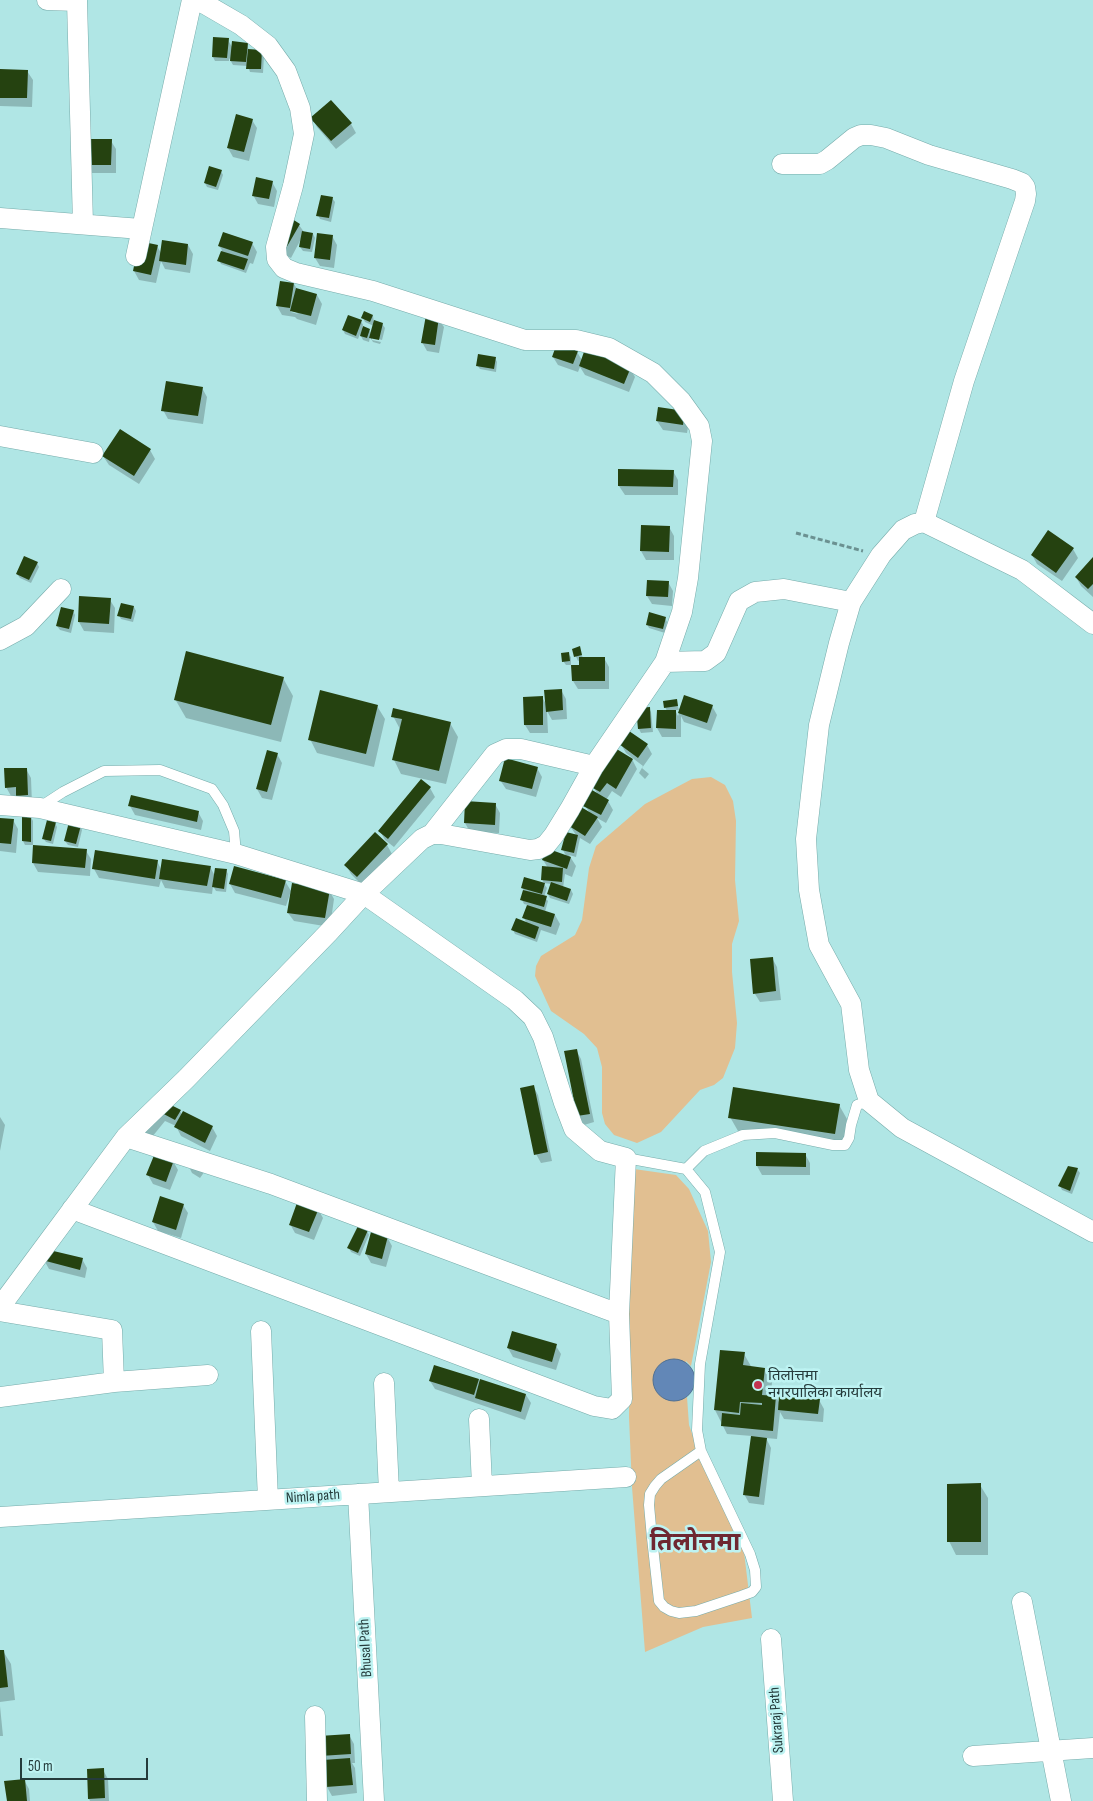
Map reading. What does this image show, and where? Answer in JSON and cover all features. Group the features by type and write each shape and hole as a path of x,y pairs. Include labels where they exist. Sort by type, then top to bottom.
{"street":[{"path":"48,0 77,1 83,224"},
{"path":"136,256 192,0"},
{"path":"198,0 241,25 268,46 286,71 300,108 304,134 293,186 276,247 277,259 284,268 296,274 373,291 525,340 576,340 609,348 653,372 692,414 699,426 702,441 689,568 682,612 665,662 594,766 554,835 546,845 530,850 449,835 432,834"},
{"path":"782,164 820,164 854,138 861,135 871,135 886,138 929,155 1012,179 1022,183 1025,187 1025,201 964,381 924,522"},
{"path":"0,218 141,229"},
{"path":"0,436 93,453"},
{"path":"1093,624 1022,570 924,522 903,530 881,555 851,602 819,725 806,839 809,890 819,944 851,1004 859,1070 869,1101 902,1128 1093,1232"},
{"path":"0,640 26,626 61,589"},
{"path":"665,662 705,661 716,653 740,601 755,592 784,589 851,602"},
{"path":"114,1382 112,1330 0,1309 126,1137 186,1079 364,894 422,839 432,834 495,754 506,749 521,749 594,766"},
{"path":"0,805 40,808 236,854 364,894 515,1000 533,1017 543,1037 574,1129 600,1151 626,1158 619,1314 622,1399 612,1409 594,1406 72,1209"},
{"path":"126,1137 271,1184 619,1314"},
{"path":"261,1331 268,1500"},
{"path":"0,1397 114,1382 208,1375"},
{"path":"384,1383 389,1492"},
{"path":"478,1419 482,1486"},
{"name":"Nimla path","path":"0,1516 626,1477"},
{"name":"Bhusal Path","path":"358,1494 374,1801"},
{"path":"1022,1602 1061,1801"},
{"name":"Sukraraj Path","path":"771,1639 783,1801"},
{"path":"315,1716 317,1801"},
{"path":"973,1756 1093,1748"}],"lane":[{"path":"40,808 63,792 104,771 160,770 212,789 223,805 234,831 236,854"},
{"path":"686,1169 704,1151 742,1135 775,1133 833,1146 845,1145 849,1138 850,1125 857,1105 869,1101"},
{"path":"626,1158 686,1169 705,1192 720,1252 700,1364 697,1430 701,1451 750,1554 755,1570 756,1587 752,1592 696,1611 678,1613 664,1607 658,1600 650,1494 661,1479 701,1451"}],"path":[{"path":"796,532 881,555"}],"shaded area":[{"path":"711,777 725,785 733,801 736,821 735,880 739,921 732,944 732,972 737,1023 735,1048 723,1078 714,1085 700,1090 661,1132 637,1143 614,1135 605,1124 602,1113 602,1067 597,1048 584,1034 551,1011 535,976 536,966 541,956 575,935 582,920 589,868 596,846 645,804 692,779"},
{"path":"634,1169 676,1175 689,1189 708,1231 711,1262 691,1366 686,1361 680,1400 687,1397 689,1425 702,1462 744,1552 752,1618 703,1627 645,1652 632,1487 629,1417 630,1334 628,1311"}],"water":[{"path":"678,1359 686,1362 692,1368 695,1380 692,1392 686,1398 670,1401 662,1398 656,1392 653,1376 656,1368 662,1362"}],"building":[{"path":"213,37 229,38 227,58 212,57"},
{"path":"232,41 248,43 246,62 230,61"},
{"path":"248,49 262,50 261,69 246,69"},
{"path":"0,69 28,70 27,98 0,98"},
{"path":"331,100 352,123 331,141 310,118"},
{"path":"236,114 253,119 244,152 227,148"},
{"path":"86,139 112,139 111,165 86,165"},
{"path":"209,166 222,170 216,187 204,183"},
{"path":"256,177 273,181 269,199 252,196"},
{"path":"321,195 333,197 329,218 316,216"},
{"path":"286,215 300,224 285,250"},
{"path":"302,231 313,233 310,249 299,247"},
{"path":"223,232 253,242 248,256 218,246"},
{"path":"317,233 333,235 330,260 314,258"},
{"path":"162,240 188,244 186,265 159,261"},
{"path":"139,241 158,245 151,275 133,271"},
{"path":"221,251 248,259 244,270 217,261"},
{"path":"280,281 294,283 290,308 276,306"},
{"path":"296,288 317,294 311,316 290,311"},
{"path":"364,311 373,315 370,322 361,318"},
{"path":"348,315 362,320 356,336 342,330"},
{"path":"426,315 439,317 435,345 421,343"},
{"path":"374,320 383,323 379,340 369,338"},
{"path":"363,326 370,329 367,338 360,336"},
{"path":"557,343 578,351 573,364 552,357"},
{"path":"585,349 631,367 624,384 579,366"},
{"path":"478,354 496,357 494,369 476,366"},
{"path":"166,381 203,387 198,416 161,411"},
{"path":"658,407 685,411 683,425 656,421"},
{"path":"120,429 151,449 134,476 102,456"},
{"path":"618,469 674,470 673,487 618,486"},
{"path":"641,525 670,526 669,552 640,551"},
{"path":"1048,530 1074,548 1056,573 1031,555"},
{"path":"24,556 38,562 29,580 16,574"},
{"path":"1093,557 1093,584 1088,589 1075,577"},
{"path":"647,580 669,581 668,597 646,596"},
{"path":"79,596 111,598 109,624 78,622"},
{"path":"121,603 134,606 131,619 117,616"},
{"path":"61,607 74,610 69,629 56,626"},
{"path":"649,612 666,617 663,629 646,625"},
{"path":"580,646 582,655 574,657 572,649"},
{"path":"186,651 284,677 271,725 174,700"},
{"path":"569,652 570,661 562,662 561,653"},
{"path":"579,657 605,657 605,681 572,681 571,665 579,665"},
{"path":"562,689 563,710 546,712 544,690"},
{"path":"320,690 378,705 366,754 308,740"},
{"path":"684,695 713,705 707,723 678,713"},
{"path":"543,696 543,725 524,725 523,697"},
{"path":"677,699 678,706 664,708 663,701"},
{"path":"650,707 651,728 638,729 636,708"},
{"path":"393,708 451,722 439,771 392,760 402,719 391,717"},
{"path":"657,710 676,710 676,729 656,728"},
{"path":"629,731 648,744 638,758 619,744"},
{"path":"615,748 633,759 616,789 607,783 600,792 593,788"},
{"path":"267,750 278,753 267,792 256,789"},
{"path":"505,758 538,767 532,789 499,781"},
{"path":"4,768 27,768 28,795 16,796 16,787 5,788"},
{"path":"421,779 431,787 388,839 378,831"},
{"path":"592,790 609,800 601,815 583,806"},
{"path":"131,795 199,811 197,822 128,806"},
{"path":"465,801 496,803 495,825 464,823"},
{"path":"581,807 598,817 585,836 569,826"},
{"path":"22,816 31,816 31,842 22,841"},
{"path":"0,818 14,819 11,844 0,843"},
{"path":"47,820 56,822 51,841 42,839"},
{"path":"69,822 81,825 76,844 64,841"},
{"path":"375,832 388,844 357,877 344,865"},
{"path":"566,832 578,835 574,853 561,850"},
{"path":"33,845 87,849 85,868 32,863"},
{"path":"546,848 571,857 567,869 542,860"},
{"path":"95,850 158,860 155,879 92,869"},
{"path":"162,859 211,866 207,886 159,879"},
{"path":"234,866 286,880 281,898 229,884"},
{"path":"542,866 563,868 562,882 541,880"},
{"path":"215,868 227,869 224,889 212,887"},
{"path":"524,877 545,883 542,894 521,888"},
{"path":"551,882 571,889 567,901 547,894"},
{"path":"292,883 330,889 325,918 287,913"},
{"path":"523,890 547,896 544,907 520,900"},
{"path":"527,905 555,914 551,927 522,918"},
{"path":"516,918 539,927 535,939 511,930"},
{"path":"773,957 776,991 753,994 750,959"},
{"path":"577,1049 590,1114 577,1116 564,1051"},
{"path":"534,1085 548,1152 534,1155 520,1088"},
{"path":"733,1087 840,1104 835,1134 728,1118"},
{"path":"159,1099 181,1110 175,1120 160,1112"},
{"path":"183,1111 213,1126 205,1143 174,1127"},
{"path":"756,1152 806,1153 806,1167 756,1166"},
{"path":"155,1153 174,1160 166,1182 146,1175"},
{"path":"1068,1166 1078,1168 1070,1191 1058,1186"},
{"path":"160,1196 184,1204 176,1230 152,1222"},
{"path":"298,1200 319,1208 309,1232 289,1225"},
{"path":"358,1226 368,1230 358,1253 347,1248"},
{"path":"371,1232 388,1236 382,1259 365,1254"},
{"path":"45,1249 83,1258 80,1270 42,1260"},
{"path":"512,1331 557,1344 552,1362 507,1348"},
{"path":"720,1350 745,1352 743,1365 765,1368 762,1395 776,1396 773,1431 721,1426 722,1413 740,1415 741,1403 762,1405 762,1403 740,1402 739,1413 714,1410"},
{"path":"434,1365 479,1379 474,1395 429,1381"},
{"path":"480,1379 526,1394 521,1412 475,1398"},
{"path":"779,1396 820,1399 818,1414 778,1410"},
{"path":"751,1436 767,1438 759,1497 743,1495"},
{"path":"981,1483 981,1542 947,1542 947,1484"},
{"path":"0,1650 4,1650 8,1687 0,1688"},
{"path":"350,1734 351,1754 320,1756 319,1736"},
{"path":"350,1758 353,1785 326,1787 323,1760"},
{"path":"104,1768 105,1798 88,1799 87,1769"},
{"path":"25,1779 27,1801 7,1801 4,1781"}],"place":[{"name":"तिलोत्तमा नगरपालिका कार्यालय","path":"758,1385"}],"district":[{"name":"तिलोत्तमा","path":"695,1544"}]}
